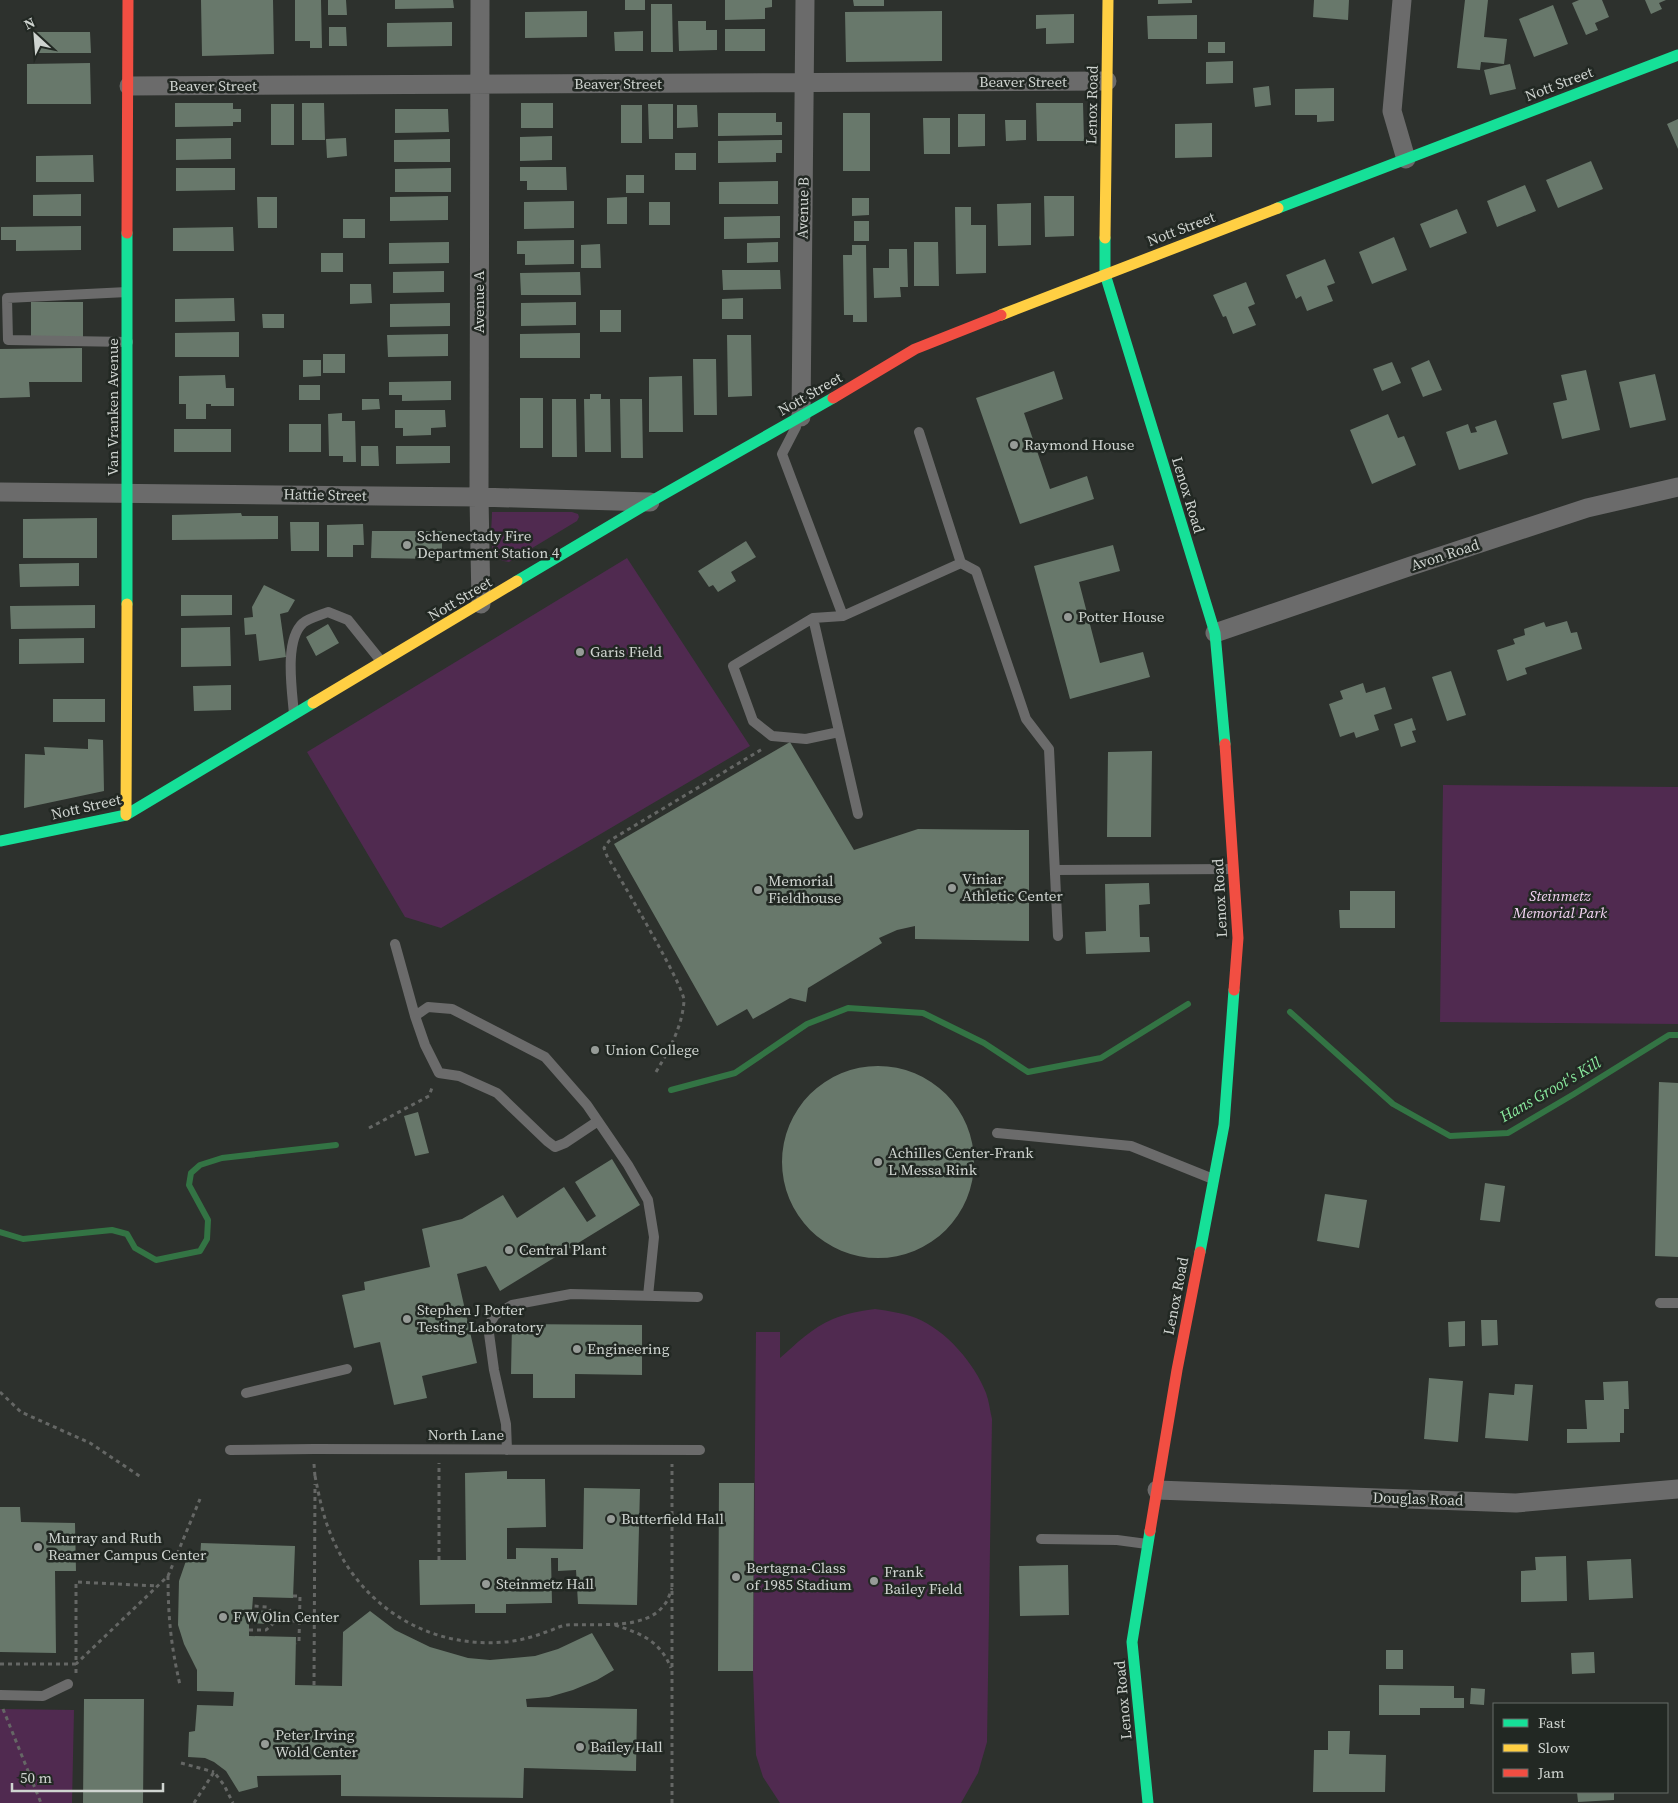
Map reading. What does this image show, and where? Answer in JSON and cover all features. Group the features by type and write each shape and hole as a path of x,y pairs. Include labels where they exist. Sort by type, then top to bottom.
{"street":[{"name":"Van Vranken Avenue","path":"126,815 128,0"},
{"name":"Avenue A","path":"480,0 479,498 481,604"},
{"name":"Avenue B","path":"801,417 805,0"},
{"name":"Lenox Road","path":"1108,0 1105,274 1215,633 1226,752 1238,938 1224,1125 1177,1370 1132,1642 1148,1803"},
{"path":"1402,0 1392,111 1406,159"},
{"name":"Nott Street","path":"0,841 126,815 650,502 801,417 915,349 1105,274 1678,55"},
{"name":"Beaver Street","path":"129,86 1107,81"},
{"name":"Avon Road","path":"1215,633 1587,508 1678,487"},
{"name":"Hattie Street","path":"0,492 650,502"},
{"name":"Douglas Road","path":"1157,1490 1516,1503 1678,1489"}],"lane":[{"path":"128,292 7,298 8,340 128,342"},
{"path":"801,417 782,454 843,616"},
{"path":"919,432 960,563 976,571 1026,719 1049,749 1058,936"},
{"path":"839,732 806,739 772,736 752,721 733,666 813,618 843,616 960,563"},
{"path":"294,715 290,673 294,637 303,622 328,612 348,620 382,663"},
{"path":"813,618 858,814"},
{"path":"1055,870 1233,869"},
{"path":"394,944 425,1045 439,1073 460,1076 497,1093 555,1147 566,1144 598,1121"},
{"path":"415,1016 428,1006 452,1009 545,1057 587,1105 628,1165 648,1200 654,1237 648,1296"},
{"path":"998,1133 1131,1146 1214,1179"},
{"path":"507,1450 506,1424 494,1370 488,1326 495,1315 512,1305 571,1294 698,1297"},
{"path":"1660,1303 1678,1303"},
{"path":"246,1393 347,1370"},
{"name":"North Lane","path":"230,1450 314,1448 700,1450"},
{"path":"1041,1539 1117,1540 1148,1544"},
{"path":"0,1695 43,1696 72,1680"}],"path":[{"path":"656,1072 677,1035 684,1000 674,976 604,848 609,841 782,737"},
{"path":"369,1128 428,1096 439,1073"},
{"path":"0,1392 21,1412 90,1443 141,1477"},
{"path":"314,1448 314,1685"},
{"path":"439,1450 439,1560"},
{"path":"672,1450 672,1803"},
{"path":"315,1476 320,1506 331,1536 344,1561 360,1584 384,1608 419,1629 442,1638 467,1642 507,1642 526,1638 562,1625 636,1622 651,1616 664,1606 672,1588"},
{"path":"0,1664 76,1664 168,1576 200,1499"},
{"path":"168,1576 168,1614 172,1650 180,1685"},
{"path":"72,1680 76,1664 76,1582 158,1586"},
{"path":"293,1596 300,1596 299,1642 296,1643"},
{"path":"252,1606 268,1607 276,1620"},
{"path":"249,1630 266,1630 276,1620 315,1621"},
{"path":"612,1624 646,1637 658,1646 667,1658 672,1671"},
{"path":"0,1702 41,1803"},
{"path":"180,1763 214,1772 224,1784 233,1803"},
{"path":"194,1803 214,1772"}],"green space":[{"path":"492,512 572,512 578,514 579,517 577,521 509,562 501,560 493,550 491,535"},
{"name":"Garis Field","path":"627,558 750,746 441,928 405,917 307,752"},
{"name":"Steinmetz Memorial Park","path":"1443,785 1678,787 1678,1024 1440,1022"},
{"path":"875,1309 911,1316 927,1323 938,1331 967,1360 981,1382 988,1399 992,1419 987,1742 978,1773 961,1803 780,1803 763,1777 756,1755 753,1671 756,1332 780,1332 780,1358 805,1336 826,1322 849,1314"},
{"path":"0,1709 74,1710 72,1803 0,1803"}],"building":[{"path":"201,0 273,0 274,54 202,56"},
{"path":"295,0 321,0 322,48 310,48 310,41 295,41"},
{"path":"328,0 346,0 347,15 328,15"},
{"path":"395,0 453,0 454,8 395,9"},
{"path":"625,0 645,0 645,10 625,10"},
{"path":"725,0 772,0 772,7 765,8 765,19 725,20"},
{"path":"853,0 884,0 884,6 854,6"},
{"path":"1158,0 1192,0 1192,3 1158,4"},
{"path":"1314,0 1349,0 1348,20 1313,17"},
{"path":"1465,0 1488,0 1484,37 1507,39 1504,64 1481,62 1480,70 1457,68"},
{"path":"1579,0 1602,0 1609,17 1595,23 1598,30 1586,35 1572,3"},
{"path":"1645,0 1666,0 1659,3 1662,9 1651,14"},
{"path":"651,4 672,4 673,52 651,52"},
{"path":"1553,5 1568,44 1534,57 1519,19"},
{"path":"587,11 587,37 525,38 525,12"},
{"path":"942,11 942,61 846,62 845,12"},
{"path":"1074,14 1074,43 1046,44 1046,28 1036,29 1036,15"},
{"path":"1197,15 1197,39 1148,39 1147,16"},
{"path":"678,21 706,21 706,30 717,30 717,50 679,51"},
{"path":"452,22 452,46 387,47 387,23"},
{"path":"329,27 346,27 347,46 329,46"},
{"path":"725,29 765,29 765,51 725,51"},
{"path":"643,31 643,51 615,51 614,32"},
{"path":"36,32 90,32 91,53 36,53"},
{"path":"1208,42 1225,42 1225,53 1208,53"},
{"path":"1233,61 1233,83 1206,84 1206,62"},
{"path":"90,63 91,104 27,104 27,64"},
{"path":"1510,64 1516,89 1490,95 1484,70"},
{"path":"1269,86 1271,105 1255,107 1253,88"},
{"path":"1334,88 1334,121 1317,122 1317,115 1295,115 1295,89"},
{"path":"175,103 233,103 233,109 241,109 241,122 233,122 233,126 175,127"},
{"path":"302,103 324,103 325,140 302,140"},
{"path":"521,103 553,103 553,128 521,128"},
{"path":"1036,103 1083,103 1084,141 1037,141"},
{"path":"271,104 294,104 294,145 271,145"},
{"path":"648,104 673,104 673,139 649,139"},
{"path":"621,105 642,105 642,143 621,143"},
{"path":"677,105 697,105 698,127 677,128"},
{"path":"395,109 448,109 449,132 395,133"},
{"path":"718,113 776,113 776,122 782,122 782,135 718,136"},
{"path":"843,113 870,113 870,171 843,171"},
{"path":"958,114 985,114 985,146 958,147"},
{"path":"923,118 950,118 950,154 924,154"},
{"path":"1678,119 1678,149 1667,124"},
{"path":"1005,120 1026,120 1026,140 1006,141"},
{"path":"1212,123 1212,157 1175,158 1175,124"},
{"path":"552,136 552,160 520,161 520,137"},
{"path":"231,138 231,159 176,160 176,139"},
{"path":"346,138 347,156 327,158 326,139"},
{"path":"450,139 450,162 394,162 394,140"},
{"path":"782,140 782,153 776,153 776,162 718,163 718,141"},
{"path":"675,153 696,153 696,170 675,170"},
{"path":"93,155 94,182 36,182 36,156"},
{"path":"1591,161 1603,189 1558,208 1546,180"},
{"path":"520,167 566,167 567,190 527,190 527,181 520,181"},
{"path":"176,168 235,168 235,190 176,191"},
{"path":"451,168 451,192 395,192 395,169"},
{"path":"626,175 644,175 644,193 626,193"},
{"path":"778,181 778,204 719,204 719,182"},
{"path":"1525,185 1536,211 1497,227 1487,201"},
{"path":"81,194 81,216 33,216 33,195"},
{"path":"448,196 448,220 390,221 390,197"},
{"path":"1044,196 1074,196 1074,236 1045,237"},
{"path":"257,197 277,197 277,228 258,228"},
{"path":"627,197 627,224 607,224 607,198"},
{"path":"852,198 869,198 869,215 852,216"},
{"path":"574,201 574,228 524,229 524,202"},
{"path":"649,202 670,202 670,225 649,225"},
{"path":"1031,203 1031,245 998,246 997,204"},
{"path":"955,207 971,207 971,225 986,225 986,273 956,274"},
{"path":"1457,209 1467,233 1430,248 1420,224"},
{"path":"780,216 780,238 724,239 724,217"},
{"path":"343,219 365,219 365,238 343,238"},
{"path":"854,221 869,221 869,241 854,241"},
{"path":"81,226 81,250 16,251 16,240 1,240 1,227"},
{"path":"233,227 234,251 173,251 173,228"},
{"path":"1394,237 1407,270 1372,284 1359,252"},
{"path":"574,240 574,264 525,265 525,254 517,254 517,241"},
{"path":"449,242 449,263 389,264 389,243"},
{"path":"778,242 778,262 747,263 747,243"},
{"path":"914,242 938,242 939,286 914,286"},
{"path":"600,244 601,268 581,268 581,245"},
{"path":"852,245 866,245 867,322 853,322 853,315 844,315 843,255 852,255"},
{"path":"889,249 907,249 908,287 900,287 901,297 874,298 873,268 889,268"},
{"path":"321,253 343,253 343,272 321,272"},
{"path":"1325,259 1335,283 1327,286 1333,301 1307,311 1301,296 1296,299 1286,275"},
{"path":"722,270 780,270 781,289 723,290"},
{"path":"444,271 444,292 393,293 393,272"},
{"path":"580,272 581,295 521,295 520,273"},
{"path":"1246,282 1255,304 1248,307 1256,325 1233,334 1226,316 1223,317 1213,295"},
{"path":"350,284 371,284 372,303 350,304"},
{"path":"234,298 235,321 175,322 175,299"},
{"path":"743,298 743,319 722,319 722,299"},
{"path":"31,302 83,302 83,338 31,339"},
{"path":"576,302 576,325 521,326 521,303"},
{"path":"450,303 450,326 390,327 390,304"},
{"path":"600,310 621,310 621,332 600,332"},
{"path":"262,314 284,314 284,328 263,328"},
{"path":"239,332 239,357 175,357 175,333"},
{"path":"580,333 580,358 520,358 520,334"},
{"path":"448,334 448,356 388,357 387,335"},
{"path":"727,335 751,335 752,396 728,397"},
{"path":"82,348 82,382 29,382 30,397 0,398 0,349"},
{"path":"323,354 345,354 345,373 323,373"},
{"path":"693,359 716,359 717,415 694,415"},
{"path":"303,360 321,360 321,376 303,377"},
{"path":"1429,360 1442,390 1423,397 1411,368"},
{"path":"1392,362 1401,383 1382,391 1373,369"},
{"path":"1586,370 1600,430 1562,439 1553,403 1567,400 1561,375"},
{"name":"Raymond House","path":"1054,371 1063,399 1024,413 1050,489 1087,476 1094,499 1020,524 976,398"},
{"path":"1655,374 1666,420 1630,428 1619,382"},
{"path":"225,375 226,388 234,388 234,406 211,406 211,404 206,404 206,419 186,419 186,404 179,404 179,376"},
{"path":"682,376 683,432 649,432 649,377"},
{"path":"451,381 451,400 402,401 402,395 389,395 389,382"},
{"path":"299,385 320,385 320,400 299,400"},
{"path":"590,394 601,394 601,399 610,399 611,452 585,452 584,399 590,399"},
{"path":"520,398 543,398 543,448 520,448"},
{"path":"362,399 379,399 380,409 362,410"},
{"path":"552,399 576,399 577,457 552,457"},
{"path":"620,399 642,399 643,458 621,458"},
{"path":"395,410 445,410 446,427 431,428 431,435 403,436 403,428 395,428"},
{"path":"342,413 342,421 355,421 356,462 343,462 343,456 329,456 328,414"},
{"path":"1388,414 1398,438 1404,436 1416,465 1372,484 1350,430"},
{"path":"1496,420 1508,454 1459,470 1446,432 1468,424 1471,433 1477,432 1475,427"},
{"path":"289,424 321,424 321,452 289,452"},
{"path":"174,429 231,429 231,452 174,452"},
{"path":"361,446 378,446 379,466 361,466"},
{"path":"396,446 450,446 450,463 396,464"},
{"path":"241,513 242,516 278,516 278,539 172,540 172,515"},
{"path":"97,518 97,558 23,558 23,519"},
{"path":"290,522 319,522 319,551 291,551"},
{"path":"363,524 364,545 353,545 353,557 327,557 327,525"},
{"name":"Schenectady Fire Department Station 4","path":"372,531 442,531 442,559 371,558"},
{"path":"746,541 756,557 731,572 736,581 718,592 713,585 709,587 698,571"},
{"name":"Potter House","path":"1113,545 1120,571 1079,582 1100,663 1143,652 1150,677 1070,699 1034,566"},
{"path":"79,563 79,586 20,587 19,564"},
{"path":"264,585 295,600 288,612 280,614 286,657 259,661 256,634 245,635 244,618 253,617 252,607"},
{"path":"181,595 232,595 232,615 181,616"},
{"path":"95,605 95,628 11,629 10,606"},
{"path":"1567,621 1571,633 1577,632 1582,649 1525,668 1527,674 1507,681 1497,650 1515,644 1513,639 1525,635 1524,629 1544,622 1546,627"},
{"path":"328,624 339,643 316,656 306,637"},
{"path":"230,627 231,666 181,667 181,628"},
{"path":"84,638 84,663 19,664 19,639"},
{"path":"1451,671 1466,715 1447,721 1432,677"},
{"path":"1363,683 1366,693 1385,687 1392,709 1374,715 1379,730 1356,738 1354,732 1340,737 1329,704 1343,699 1340,691"},
{"path":"231,685 231,710 194,711 193,686"},
{"path":"53,699 105,699 105,722 53,722"},
{"path":"1412,718 1416,730 1412,731 1416,742 1401,747 1394,724"},
{"path":"88,739 103,740 104,791 24,808 25,754 45,755 44,747 88,749"},
{"name":"Memorial Fieldhouse","path":"790,742 854,850 918,829 1029,830 1029,941 915,939 915,926 897,930 879,938 882,943 808,988 806,1002 790,998 753,1019 747,1009 717,1026 614,844"},
{"path":"1152,751 1151,837 1107,837 1108,752"},
{"path":"1149,883 1150,904 1139,905 1140,937 1149,937 1150,952 1086,954 1085,932 1106,931 1105,884"},
{"path":"1350,891 1395,891 1395,928 1340,928 1339,910 1350,910"},
{"name":"Achilles Center-Frank L Messa Rink","path":"869,1066 887,1066 915,1073 931,1082 946,1094 958,1109 967,1125 974,1153 974,1171 967,1199 958,1215 946,1230 931,1242 915,1251 887,1258 869,1258 850,1254 833,1247 817,1236 804,1223 793,1207 786,1190 782,1171 782,1153 786,1134 793,1117 804,1101 817,1088 833,1077 850,1070"},
{"path":"1659,1082 1678,1083 1678,1257 1655,1256"},
{"path":"418,1112 429,1153 415,1156 404,1116"},
{"path":"612,1159 640,1205 500,1291 486,1266 457,1274 477,1363 422,1376 427,1398 394,1405 380,1342 354,1348 342,1295 365,1290 364,1282 430,1267 422,1229 462,1219 503,1195 517,1218 564,1187 587,1222 596,1216 575,1182"},
{"path":"1485,1183 1505,1186 1500,1222 1480,1220"},
{"path":"1325,1194 1367,1200 1359,1248 1317,1241"},
{"path":"1481,1320 1497,1320 1498,1345 1482,1346"},
{"path":"1465,1321 1465,1346 1449,1347 1448,1322"},
{"name":"Engineering","path":"512,1324 642,1325 642,1375 575,1374 575,1398 533,1398 533,1374 511,1374"},
{"path":"1429,1378 1463,1381 1458,1442 1424,1439"},
{"path":"1628,1381 1629,1409 1624,1409 1624,1433 1620,1433 1620,1442 1567,1443 1567,1429 1587,1429 1585,1400 1604,1400 1603,1382"},
{"path":"1515,1384 1533,1385 1528,1441 1485,1438 1489,1393 1514,1395"},
{"path":"507,1471 507,1479 545,1479 546,1527 507,1528 507,1559 516,1559 516,1548 583,1549 584,1488 640,1489 637,1605 578,1604 576,1570 558,1571 558,1558 551,1558 552,1603 506,1604 506,1613 475,1613 475,1604 420,1605 419,1560 466,1560 465,1473"},
{"name":"Bertagna-Class of 1985 Stadium","path":"719,1483 754,1483 753,1671 718,1671"},
{"name":"Murray and Ruth Reamer Campus Center","path":"0,1507 20,1507 21,1522 75,1523 76,1571 55,1571 56,1653 0,1652"},
{"path":"201,1543 295,1546 293,1598 253,1597 252,1610 268,1611 268,1624 249,1623 249,1636 296,1637 295,1685 342,1686 343,1632 370,1611 395,1630 430,1647 468,1658 490,1660 535,1656 558,1649 592,1633 614,1670 597,1680 573,1690 549,1697 526,1699 527,1707 637,1709 636,1771 524,1768 523,1798 341,1796 341,1775 257,1776 258,1787 239,1792 226,1771 214,1762 205,1758 188,1757 189,1732 195,1731 197,1705 233,1706 234,1692 197,1691 197,1670 184,1644 178,1625 179,1581 188,1555 200,1559"},
{"path":"1566,1556 1567,1601 1521,1602 1521,1571 1536,1570 1535,1557"},
{"path":"1631,1559 1633,1598 1589,1600 1587,1561"},
{"path":"1068,1565 1069,1615 1020,1616 1019,1566"},
{"path":"1386,1650 1403,1650 1403,1669 1386,1669"},
{"path":"1594,1652 1595,1673 1572,1674 1571,1653"},
{"path":"1379,1685 1454,1686 1454,1698 1464,1698 1464,1708 1420,1708 1420,1715 1379,1715"},
{"path":"1471,1688 1485,1689 1484,1705 1470,1704"},
{"path":"84,1699 144,1699 143,1803 83,1803"},
{"path":"1328,1731 1350,1731 1349,1754 1386,1755 1385,1792 1313,1792 1314,1750 1328,1750"},
{"path":"1577,1793 1614,1793 1614,1800 1578,1802"}],"waterway":[{"name":"Hans Groot's Kill","path":"671,1090 735,1073 807,1024 848,1008 923,1013 984,1043 1028,1072 1101,1058 1188,1004"},
{"name":"Hans Groot's Kill","path":"1290,1012 1393,1104 1450,1136 1508,1133 1669,1035 1678,1035"},
{"name":"Hans Groot's Kill","path":"0,1232 23,1239 112,1230 127,1234 135,1248 156,1260 200,1251 207,1239 208,1220 189,1185 191,1173 200,1165 222,1158 336,1145"}],"traffic: fast":[{"path":"1278,208 1678,55"},
{"path":"127,233 127,604"},
{"path":"1105,238 1105,274 1215,633 1225,744"},
{"path":"517,581 650,502 833,398"},
{"path":"0,841 126,815 313,703"},
{"path":"1200,1252 1224,1125 1234,990"},
{"path":"1148,1803 1132,1642 1150,1531"}],"traffic: slow":[{"path":"1105,238 1108,0"},
{"path":"1001,315 1278,208"},
{"path":"313,703 517,581"},
{"path":"126,815 127,604"}],"traffic: jam":[{"path":"127,233 128,0"},
{"path":"833,398 915,349 1001,315"},
{"path":"1225,744 1238,938 1234,990"},
{"path":"1150,1531 1177,1370 1200,1252"}],"place":[{"name":"Raymond House","path":"1014,445"},
{"name":"Schenectady Fire Department Station 4","path":"407,545"},
{"name":"Potter House","path":"1068,617"},
{"name":"Garis Field","path":"580,652"},
{"name":"Viniar Athletic Center","path":"952,888"},
{"name":"Memorial Fieldhouse","path":"758,890"},
{"name":"Union College","path":"595,1050"},
{"name":"Achilles Center-Frank L Messa Rink","path":"878,1162"},
{"name":"Central Plant","path":"509,1250"},
{"name":"Stephen J Potter Testing Laboratory","path":"407,1319"},
{"name":"Engineering","path":"577,1349"},
{"name":"Butterfield Hall","path":"611,1519"},
{"name":"Murray and Ruth Reamer Campus Center","path":"38,1547"},
{"name":"Bertagna-Class of 1985 Stadium","path":"736,1577"},
{"name":"Frank Bailey Field","path":"874,1581"},
{"name":"Steinmetz Hall","path":"486,1584"},
{"name":"F W Olin Center","path":"223,1617"},
{"name":"Peter Irving Wold Center","path":"265,1744"},
{"name":"Bailey Hall","path":"580,1747"}]}
